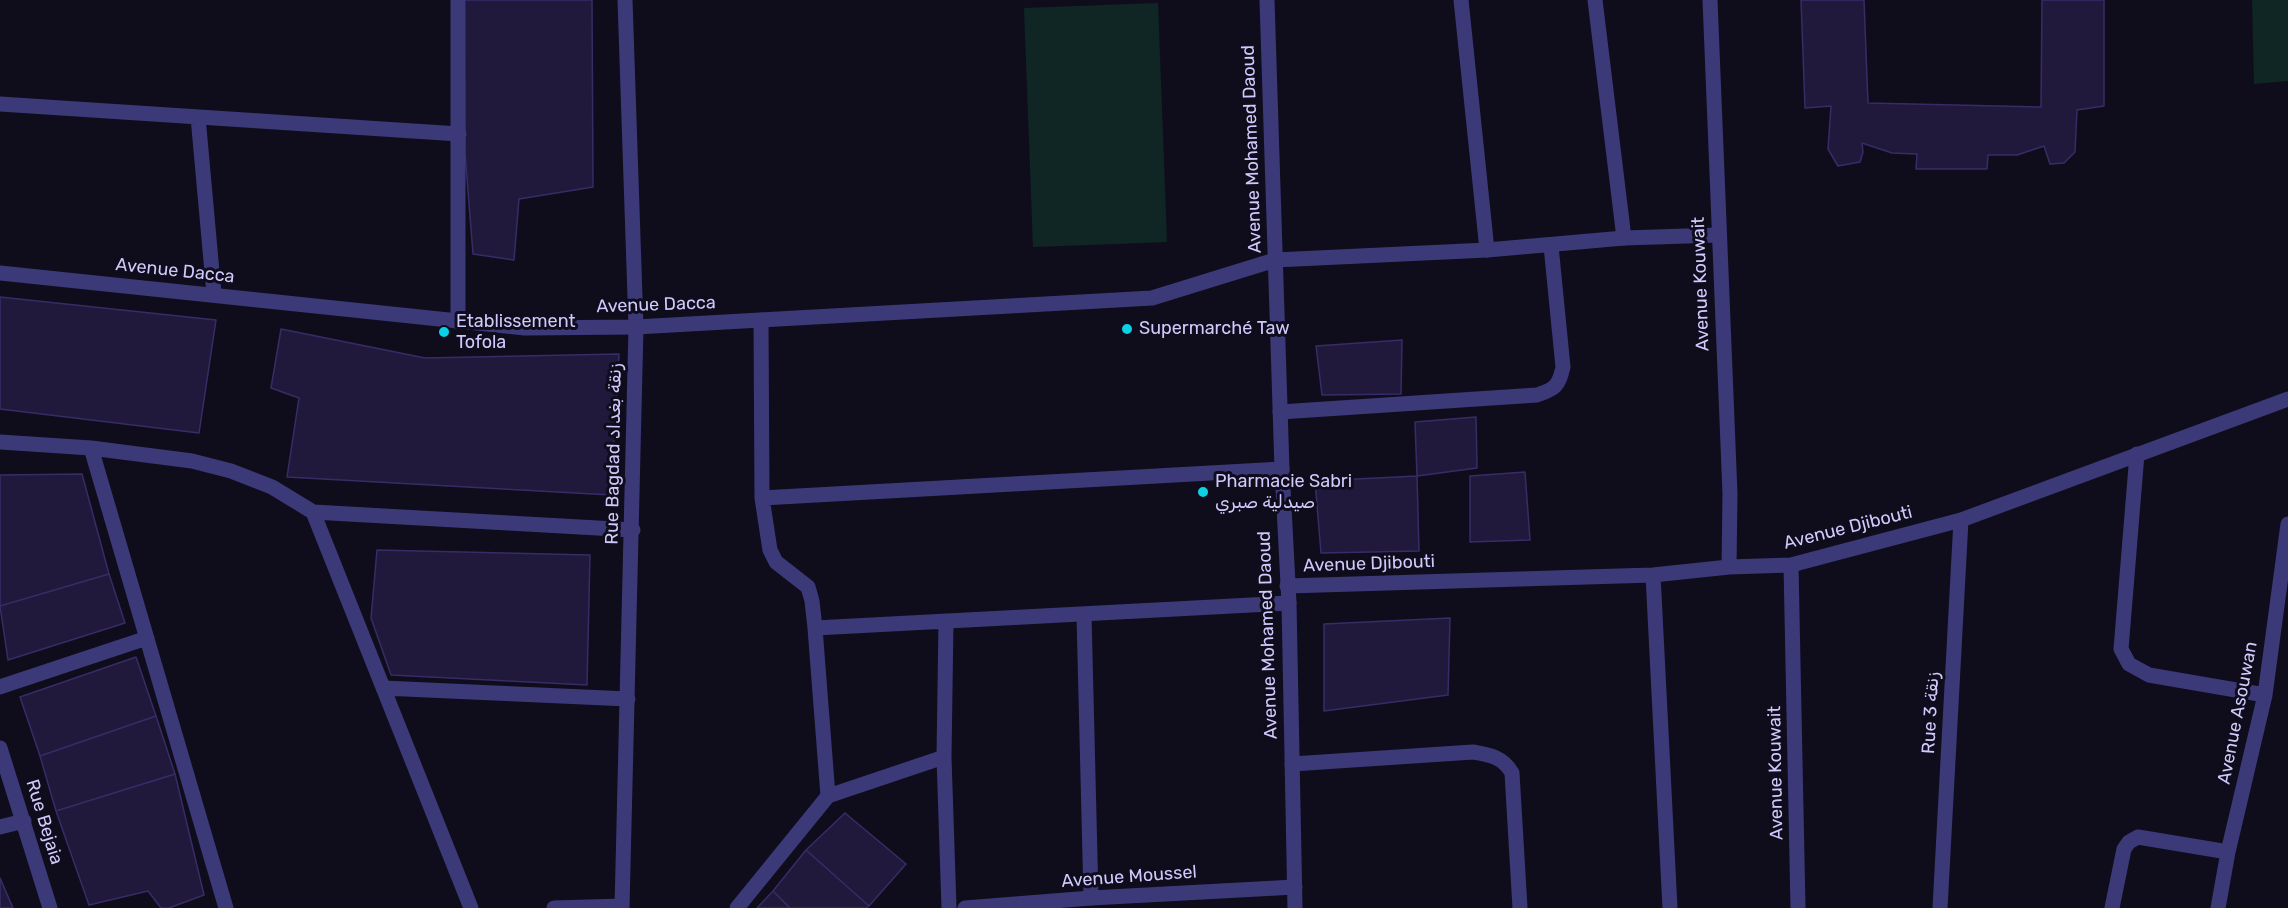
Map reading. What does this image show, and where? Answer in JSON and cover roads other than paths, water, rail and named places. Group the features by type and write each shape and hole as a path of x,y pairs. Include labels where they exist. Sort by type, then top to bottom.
{"street":[{"path":"458,0 458,322"},
{"name":"Rue Bagdad زنقة بغداد","path":"622,907 633,530 636,327 625,0"},
{"name":"Avenue Mohamed Daoud","path":"1267,0 1282,469 1289,603 1295,908"},
{"path":"1461,0 1487,250"},
{"path":"1595,0 1624,238"},
{"name":"Avenue Kouwait","path":"1710,0 1730,494 1729,567"},
{"path":"0,104 459,134"},
{"path":"198,117 214,294"},
{"name":"Avenue Dacca","path":"0,273 525,328 636,327 1152,298 1275,260 1551,246 1624,238 1718,235"},
{"path":"1280,412 1537,395 1553,389 1560,378 1563,367 1551,246"},
{"path":"761,320 762,498 770,550 776,562 808,587 812,601 828,796"},
{"name":"Avenue Djibouti","path":"1287,586 1653,575 1729,567 1791,565 1961,520 2288,399"},
{"path":"0,442 91,448 192,461 231,471 272,487 313,512 633,530"},
{"path":"91,448 226,908"},
{"path":"2136,454 2121,649 2129,664 2149,675 2265,695"},
{"path":"762,498 1282,469"},
{"path":"313,512 471,908"},
{"name":"Rue 3 زنقة","path":"1940,908 1961,520"},
{"name":"Avenue Asouwan","path":"2218,908 2228,852 2265,695 2288,524"},
{"name":"Avenue Kouwait","path":"1791,565 1798,908"},
{"path":"1653,575 1670,908"},
{"path":"815,627 1289,603"},
{"path":"1084,615 1091,898"},
{"path":"946,621 944,757 949,908"},
{"path":"0,687 147,638"},
{"path":"383,688 628,699"},
{"name":"Rue Bejaia","path":"0,748 50,908"},
{"path":"1292,764 1473,752 1491,755 1506,762 1512,773 1520,908"},
{"path":"738,908 828,796 944,757"},
{"path":"0,826 24,821"},
{"path":"2112,908 2124,849 2129,842 2138,837 2228,852"},
{"name":"Avenue Moussel","path":"965,908 1054,905 1091,898 1295,887"},
{"path":"554,908 622,907"}],"place":[{"name":"Supermarché Taw","path":"1127,329"},
{"name":"Etablissement Tofola","path":"444,332"},
{"name":"Pharmacie Sabri صيدلية صبري","path":"1203,492"}]}
